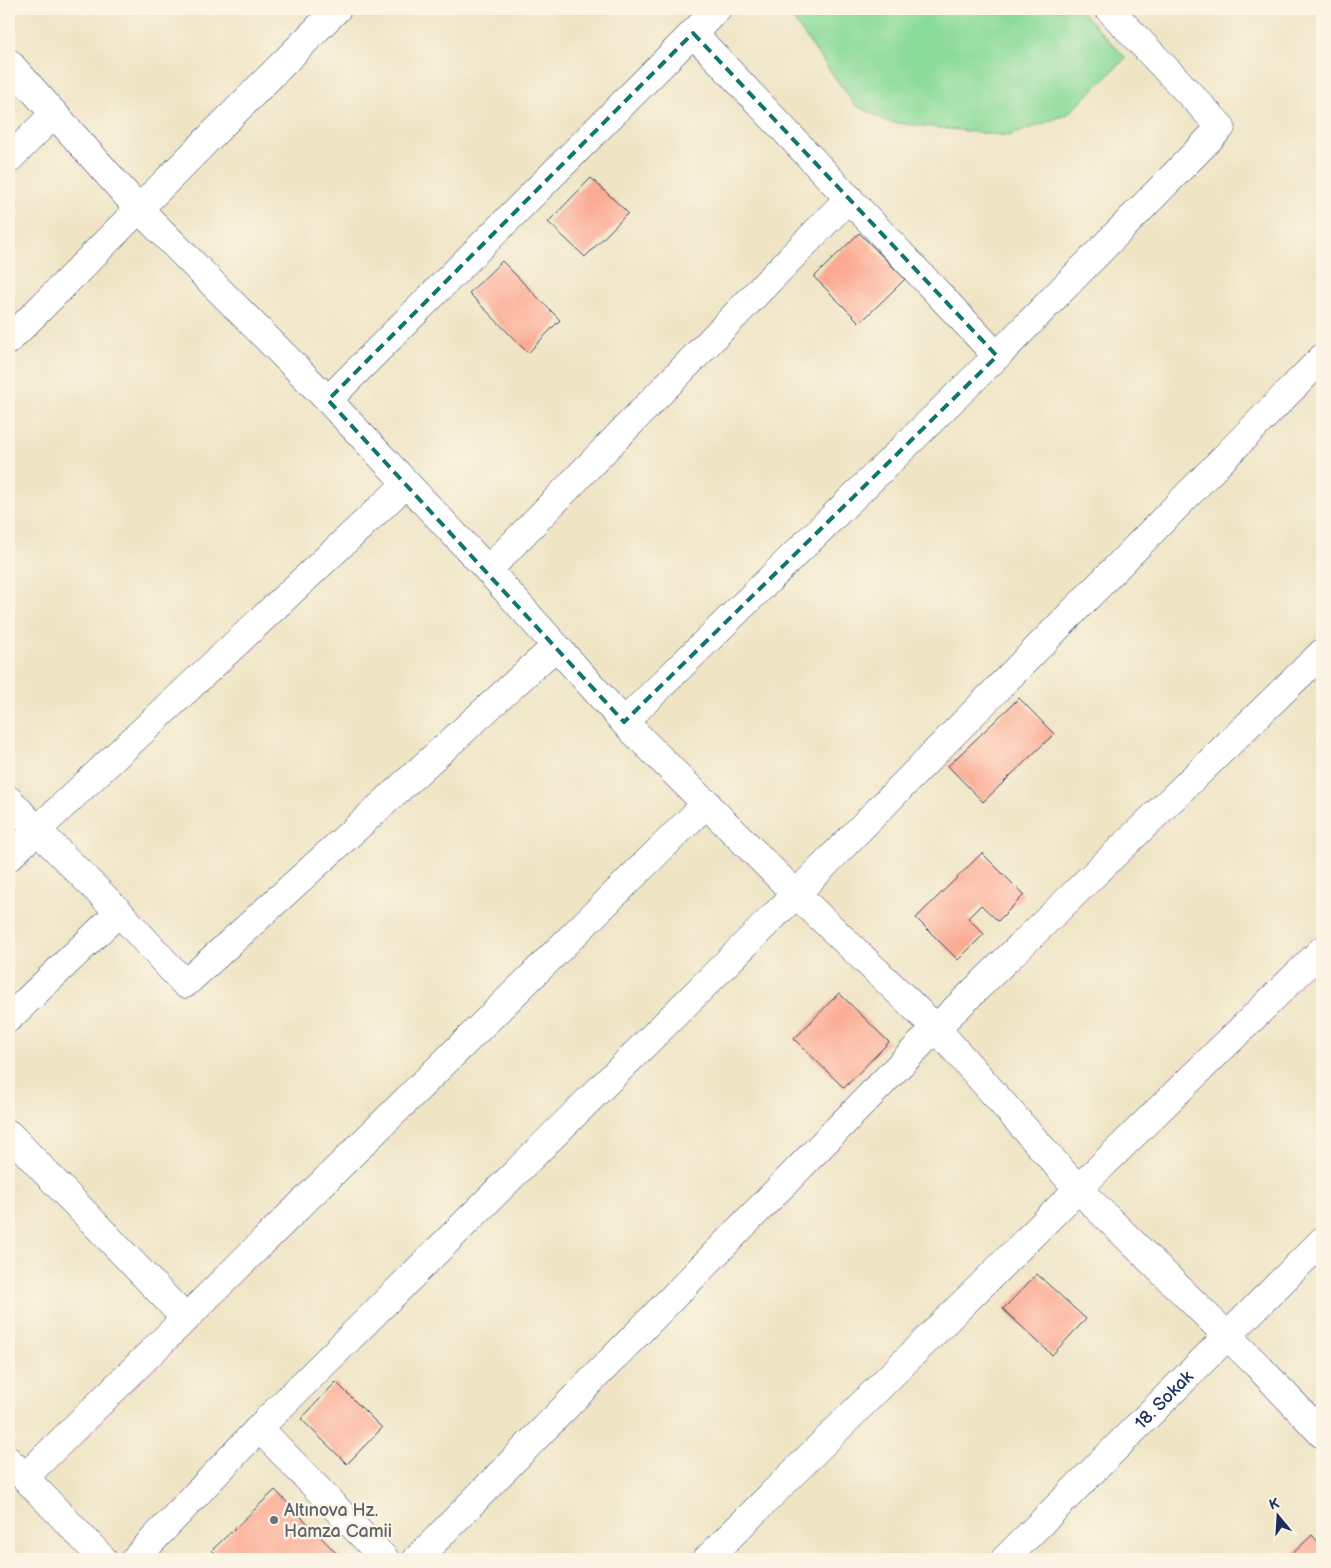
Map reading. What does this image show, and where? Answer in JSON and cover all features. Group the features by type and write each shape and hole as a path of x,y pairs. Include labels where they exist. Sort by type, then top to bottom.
{"street":[{"path":"9,340 337,9"},
{"path":"328,400 717,9"},
{"path":"624,722 997,356 1220,127 1109,9"},
{"path":"693,33 997,356"},
{"path":"9,63 140,209 328,400 488,570 624,722 796,894 936,1028 1078,1189 1227,1334 1322,1434"},
{"path":"9,159 54,114"},
{"path":"488,570 849,198"},
{"path":"135,1559 260,1428 796,894 1322,358"},
{"path":"9,857 406,484"},
{"path":"9,800 185,984 556,646"},
{"path":"417,1559 936,1028 1322,653"},
{"path":"103,1559 17,1469 186,1319 707,803"},
{"path":"9,1018 118,912"},
{"path":"707,1559 1078,1189 1322,950"},
{"path":"9,1134 186,1319"},
{"name":"18. Sokak","path":"1005,1559 1227,1334 1322,1241"},
{"path":"260,1428 385,1559"}],"highlighted area":[{"path":"693,33 997,356 624,722 328,400"}],"green space":[{"path":"785,9 1079,9 1126,58 1068,114 1009,136 888,122 855,105"}],"building":[{"path":"591,178 628,213 585,257 548,222"},
{"path":"859,233 905,279 860,323 814,277"},
{"path":"502,261 560,320 528,353 469,293"},
{"path":"1019,698 1054,734 983,802 948,766"},
{"path":"982,853 1024,895 998,921 981,905 968,918 984,934 958,960 916,918"},
{"path":"839,993 889,1042 844,1088 794,1039"},
{"path":"1037,1274 1086,1319 1052,1355 1003,1309"},
{"path":"336,1382 382,1428 347,1464 301,1419"},
{"name":"Altınova Hz. Hamza Camii","path":"275,1490 342,1559 221,1559 212,1550"},
{"path":"1312,1535 1322,1546 1322,1559 1287,1559"}],"place":[{"name":"Altınova Hz. Hamza Camii","path":"274,1520"}]}
